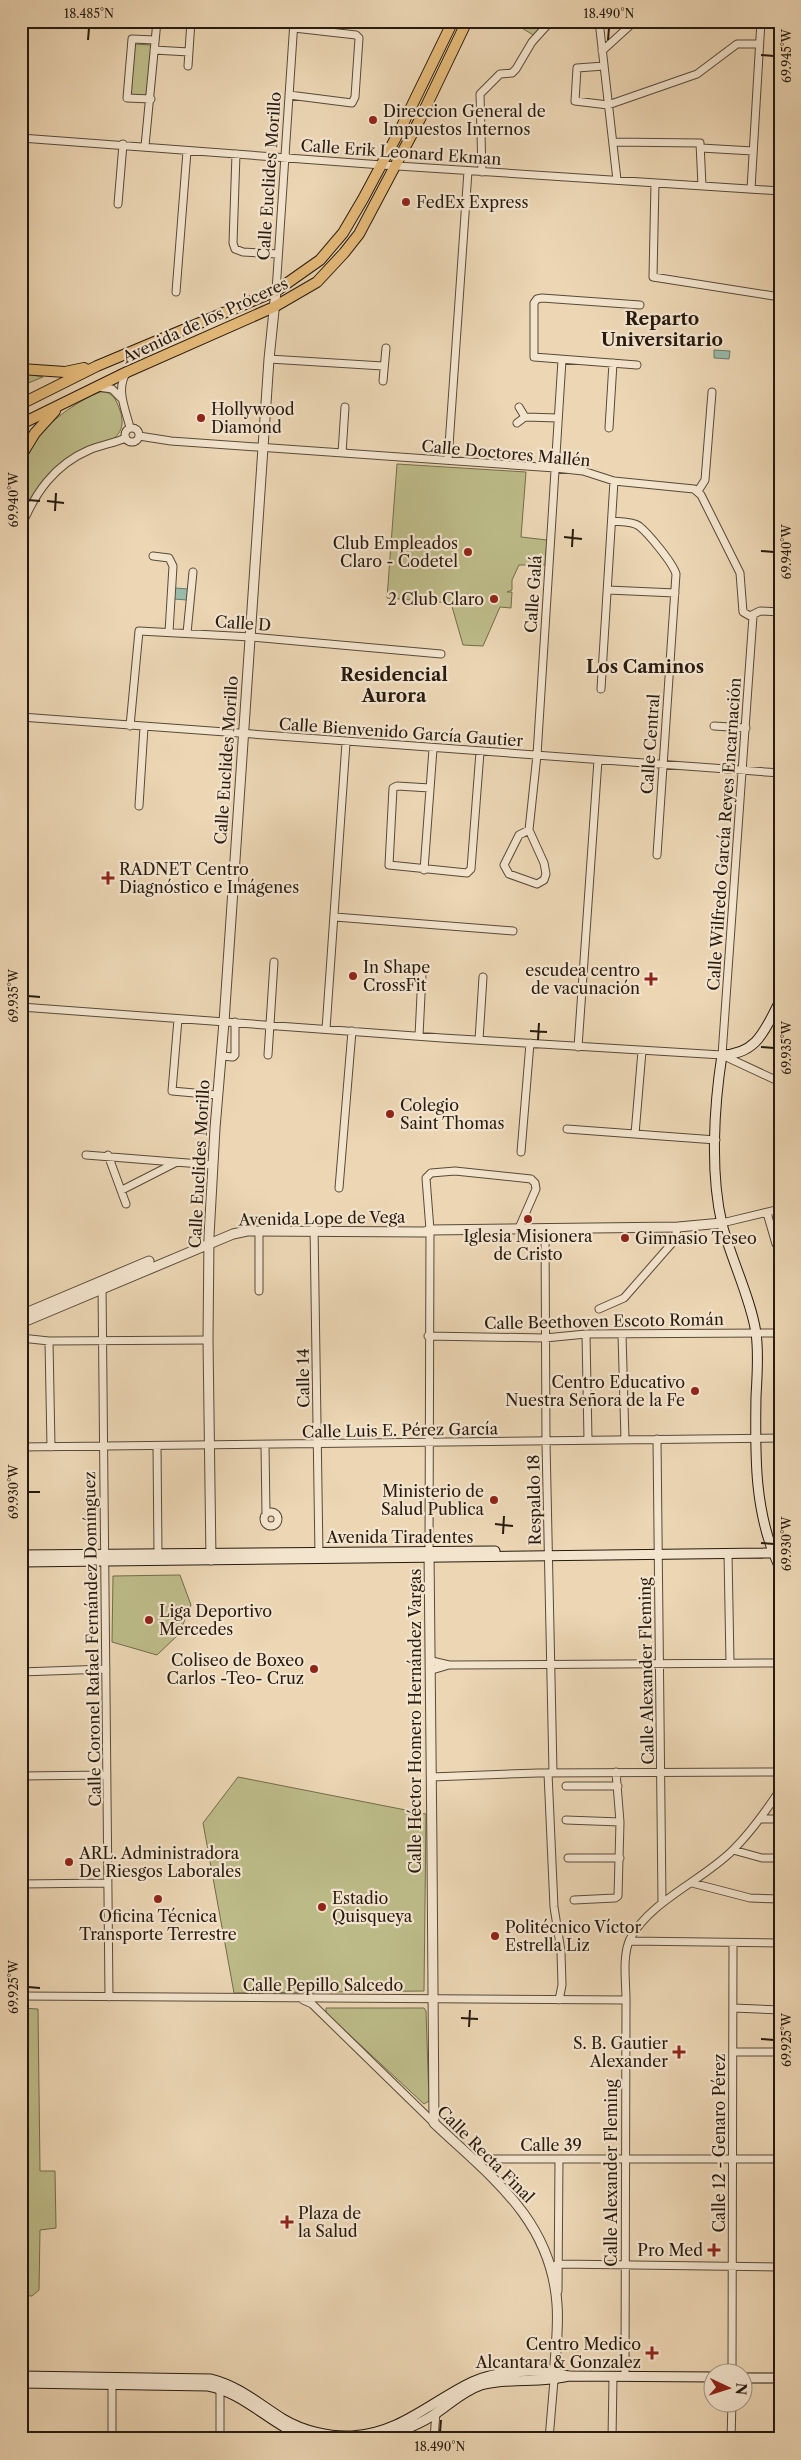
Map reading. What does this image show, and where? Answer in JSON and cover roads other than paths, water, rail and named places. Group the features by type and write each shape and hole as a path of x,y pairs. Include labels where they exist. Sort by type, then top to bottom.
{"main road":[{"name":"Avenida de los Próceres","path":"21,404 97,366 276,291 320,260 343,233 382,165 453,21"},
{"name":"Avenida de los Próceres","path":"21,424 128,372 274,307 317,282 344,254 359,234 396,166 466,21"},
{"path":"21,369 65,372 97,366"},
{"path":"21,396 47,390"},
{"path":"21,456 47,418 74,398"}],"street":[{"path":"145,146 157,21"},
{"path":"188,66 191,21"},
{"path":"482,172 480,94 500,74 512,73 532,42 551,21"},
{"path":"599,21 617,180"},
{"path":"602,51 635,21"},
{"path":"751,189 761,21"},
{"path":"289,95 352,103 355,97 359,38 356,35 294,25"},
{"name":"Calle Euclides Morillo","path":"211,1557 208,1340 209,1240 213,1165 242,735 251,637 269,359 276,291 294,25"},
{"path":"151,99 127,98 132,39 155,40"},
{"path":"604,66 577,68 574,100 608,104 700,73 737,44 760,44"},
{"path":"154,50 189,52"},
{"name":"Calle Erik Leonard Ekman","path":"21,138 123,144 187,151 396,166 780,191"},
{"path":"613,142 701,146 753,151"},
{"path":"118,204 123,144"},
{"path":"701,146 702,186"},
{"path":"176,292 187,151"},
{"path":"236,154 232,243 235,249 243,252 278,254"},
{"path":"448,460 468,171"},
{"path":"655,183 653,277 780,297"},
{"path":"637,365 534,357 532,355 534,304 537,299 542,298 640,305"},
{"path":"383,381 386,348"},
{"path":"269,359 384,366"},
{"name":"Calle Galá","path":"529,830 519,835 504,866 509,874 537,884 544,880 546,869 529,830 537,755 562,360"},
{"path":"609,428 614,363"},
{"path":"128,372 122,385 123,399 130,428"},
{"path":"99,387 112,389 123,399"},
{"path":"712,392 705,480 698,491 740,573 743,612 753,616 760,611 780,612"},
{"path":"342,453 345,407"},
{"path":"519,407 525,417"},
{"path":"517,424 525,417 558,418"},
{"path":"21,527 36,497 54,472 90,449 126,438 133,441 139,436 136,429 130,428"},
{"path":"126,438 126,432 130,428"},
{"name":"Calle Doctores Mallén","path":"139,436 171,441 555,468 583,471 614,481 689,487 698,491"},
{"path":"601,689 614,481"},
{"name":"Calle Central","path":"612,521 634,523 643,530 674,569 675,593 657,855"},
{"path":"153,556 168,558 173,566 169,632"},
{"path":"188,633 193,572"},
{"path":"608,590 675,593"},
{"name":"Calle Wilfredo García Reyes Encarnación","path":"722,1055 753,616"},
{"name":"Calle D","path":"130,726 138,632 251,637 441,654"},
{"name":"Calle Bienvenido García Gautier","path":"21,717 242,735 780,773"},
{"path":"714,726 746,728"},
{"path":"139,806 144,727"},
{"path":"326,1029 346,742"},
{"path":"424,870 433,748"},
{"path":"430,788 397,786 393,788 388,862 391,867 467,873 471,869 480,752"},
{"path":"578,1047 598,760"},
{"path":"335,917 513,931"},
{"path":"268,1056 274,962"},
{"path":"419,1036 422,974"},
{"path":"479,1040 483,977"},
{"path":"21,1007 578,1047 722,1055 736,1054 749,1049 763,1032 780,1001"},
{"path":"178,1019 172,1091 217,1095"},
{"path":"221,1056 233,1057 235,1055 235,1022"},
{"path":"339,1188 352,1031"},
{"path":"521,1152 530,1043"},
{"path":"635,1134 642,1051"},
{"path":"722,1055 780,1082"},
{"path":"722,1055 719,1072 716,1173 722,1223 756,1332 755,1465 761,1512 780,1568"},
{"path":"567,1129 716,1140"},
{"path":"86,1155 108,1155 176,1163 213,1165"},
{"path":"108,1155 126,1204"},
{"path":"122,1190 176,1163"},
{"name":"Calle Héctor Homero Hernández Vargas","path":"434,2123 432,1666 428,1443 430,1230 426,1178 431,1173 455,1171 531,1179 536,1183 536,1189 518,1228"},
{"name":"Avenida Lope de Vega","path":"21,1323 102,1285 241,1226 426,1232 430,1230 518,1228 678,1227 722,1223 780,1209"},
{"path":"767,1213 776,1244 780,1247"},
{"path":"599,1309 624,1298 673,1242 678,1227"},
{"name":"Respaldo 18","path":"545,1228 546,1442 552,1666 550,1772 553,1891 562,1951 562,1985 559,2000"},
{"name":"Avenida Lope de Vega","path":"209,1240 233,1234 258,1231 314,1229"},
{"name":"Calle 14","path":"314,1229 319,1556"},
{"path":"258,1231 259,1292"},
{"name":"Avenida Lope de Vega","path":"21,1315 102,1285"},
{"name":"Calle Coronel Rafael Fernández Domínguez","path":"102,1285 109,1997"},
{"name":"Calle Beethoven Escoto Román","path":"428,1336 545,1338 586,1334 780,1333"},
{"path":"586,1334 588,1440"},
{"path":"622,1334 625,1440"},
{"path":"21,1338 49,1341 208,1340"},
{"path":"49,1341 51,1447"},
{"name":"Calle Luis E. Pérez García","path":"21,1447 780,1438"},
{"name":"Calle Alexander Fleming","path":"657,1439 662,1902"},
{"path":"265,1445 266,1514"},
{"path":"157,1446 158,1554"},
{"name":"Avenida Tiradentes","path":"21,1555 211,1557 775,1550"},
{"name":"Avenida Tiradentes","path":"659,1552 728,1553 775,1550"},
{"path":"728,1553 730,1664"},
{"name":"Avenida Tiradentes","path":"21,1562 158,1554 211,1557"},
{"path":"432,1666 780,1663"},
{"path":"21,1672 106,1669"},
{"path":"431,1777 550,1772 780,1772"},
{"path":"574,1900 617,1898 620,1822 616,1772"},
{"path":"21,1776 107,1775"},
{"path":"566,1786 618,1786"},
{"path":"630,1941 645,1917 662,1902 692,1883 733,1850 760,1819 780,1790"},
{"path":"760,1819 780,1819"},
{"path":"566,1820 620,1822"},
{"path":"733,1850 762,1858 780,1858"},
{"path":"568,1858 620,1858"},
{"path":"21,1884 108,1883"},
{"path":"692,1883 750,1898 780,1899"},
{"path":"630,1941 733,1944 780,1943"},
{"name":"Calle Alexander Fleming","path":"624,2376 626,2000 630,1941"},
{"name":"Calle 12 - Genaro Pérez","path":"732,2362 733,1944"},
{"name":"Calle Pepillo Salcedo","path":"21,1996 626,2000"},
{"name":"Calle Recta Final","path":"300,1999 312,2004 515,2200 554,2265 557,2304 554,2376"},
{"path":"733,2008 780,2010"},
{"path":"733,2052 780,2052"},
{"name":"Calle 39","path":"472,2159 780,2160"},
{"path":"559,2159 554,2265 780,2267"},
{"path":"21,2383 112,2382 174,2378 220,2385 252,2397 294,2424 334,2437 378,2432 400,2424 482,2378 503,2374 704,2377"},
{"path":"21,2376 112,2382"},
{"path":"379,2439 435,2414 462,2394 479,2386 500,2381 554,2376"},
{"path":"549,2439 554,2376"},
{"path":"612,2439 614,2377"},
{"path":"754,2378 780,2378"},
{"path":"112,2382 112,2439"},
{"path":"220,2385 220,2439"},
{"path":"220,2385 288,2429 312,2439"},
{"path":"434,2439 435,2414 445,2399"},
{"path":"731,2439 732,2412"},
{"path":"648,2439 678,2439"}],"place":[{"name":"Direccion General de Impuestos Internos","path":"373,120"},
{"name":"FedEx Express","path":"406,202"},
{"name":"Hollywood Diamond","path":"201,418"},
{"name":"Club Empleados Claro - Codetel","path":"468,552"},
{"name":"2 Club Claro","path":"494,599"},
{"name":"RADNET Centro Diagnóstico e Imágenes","path":"108,878"},
{"name":"In Shape CrossFit","path":"353,976"},
{"name":"escudea centro de vacunación","path":"651,979"},
{"name":"Colegio Saint Thomas","path":"390,1114"},
{"name":"Iglesia Misionera de Cristo","path":"528,1219"},
{"name":"Gimnasio Teseo","path":"625,1238"},
{"name":"Centro Educativo Nuestra Señora de la Fe","path":"695,1391"},
{"name":"Ministerio de Salud Publica","path":"494,1500"},
{"name":"Liga Deportivo Mercedes","path":"149,1620"},
{"name":"Coliseo de Boxeo Carlos -Teo- Cruz","path":"314,1669"},
{"name":"ARL. Administradora De Riesgos Laborales","path":"69,1862"},
{"name":"Oficina Técnica Transporte Terrestre","path":"158,1899"},
{"name":"Estadio Quisqueya","path":"322,1907"},
{"name":"Politécnico Víctor Estrella Liz","path":"495,1936"},
{"name":"S. B. Gautier Alexander","path":"679,2052"},
{"name":"Plaza de la Salud","path":"287,2222"},
{"name":"Pro Med","path":"714,2250"},
{"name":"Centro Medico Alcantara & Gonzalez","path":"652,2353"}],"district":[{"name":"Reparto Universitario","path":"662,329"},
{"name":"Los Caminos","path":"645,667"},
{"name":"Residencial Aurora","path":"394,685"}]}
